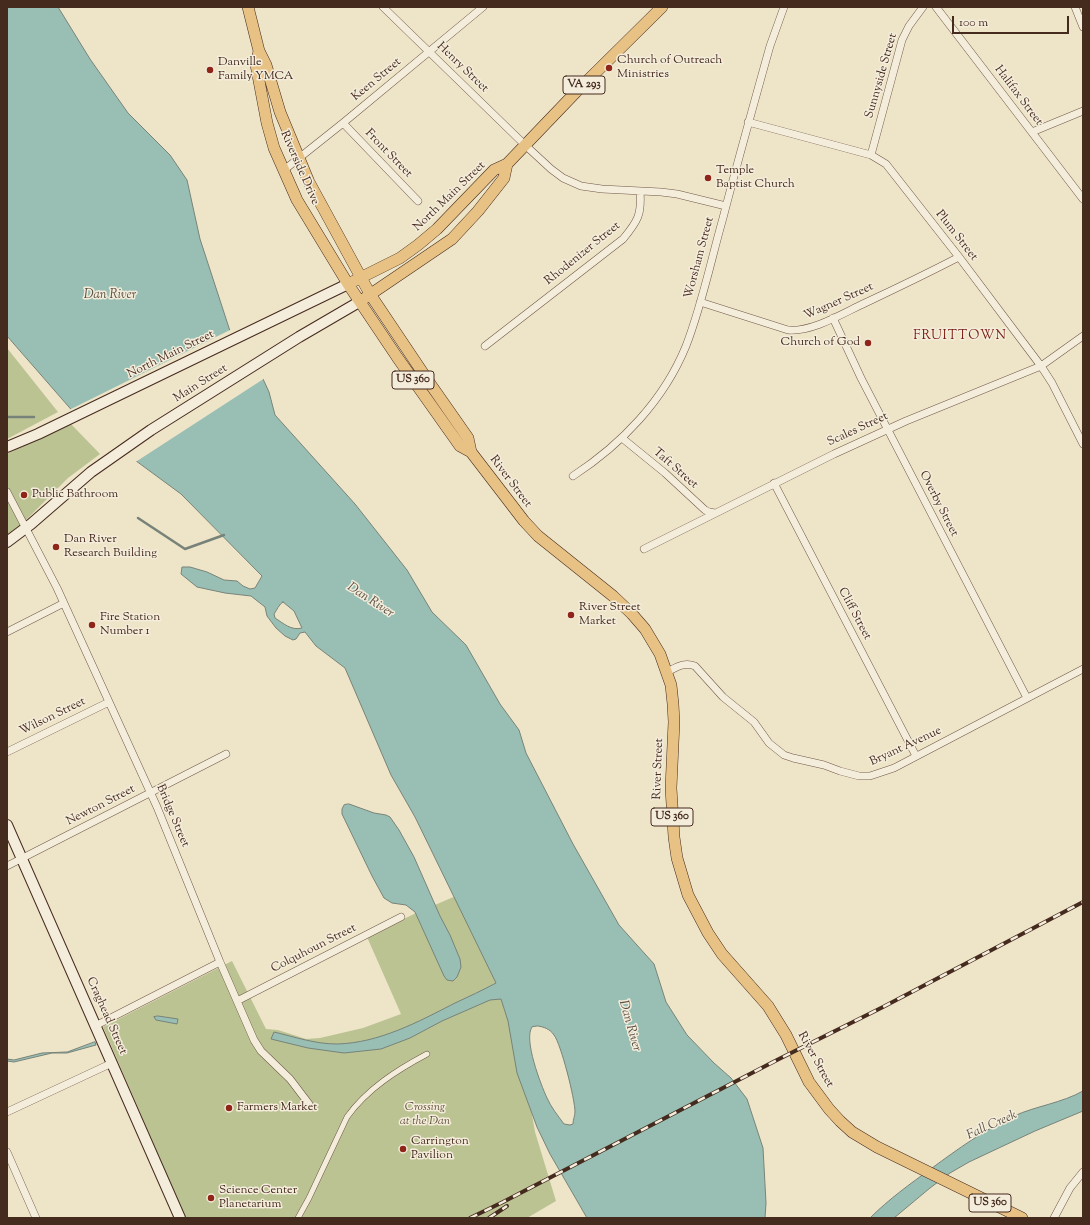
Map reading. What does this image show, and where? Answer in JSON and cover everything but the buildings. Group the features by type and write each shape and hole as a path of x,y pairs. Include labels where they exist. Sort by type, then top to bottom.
{"main road":[{"name":"Riverside Drive","path":"248,7 259,51 266,65 280,112 309,182 361,278"},
{"name":"North Main Street","path":"7,447 38,434 400,258 437,229 494,170 507,164 662,7"},
{"name":"Riverside Drive","path":"259,51 256,65 264,112 274,148 297,200 348,284"},
{"name":"North Main Street","path":"359,302 452,239 478,211 504,178 507,164"},
{"name":"River Street","path":"361,278 370,294 468,438 471,452"},
{"name":"River Street","path":"348,284 460,446 471,452 524,521 538,536 613,596 632,614 654,642 671,685 674,722 671,788 674,837 677,858 683,878 696,912 708,933 722,954 768,1006 778,1020 809,1082 840,1121 862,1139 1022,1218"},
{"name":"Main Street","path":"26,528 91,472 182,411 299,337 359,302"},
{"name":"VA 293","path":"7,542 26,528"},
{"name":"Craghead Street","path":"7,825 180,1218"}],"street":[{"name":"Henry Street","path":"383,7 525,145 563,178 581,186 602,189 640,191"},
{"name":"Keen Street","path":"284,170 483,7"},
{"name":"Worsham Street","path":"573,476 600,458 622,438 650,407 673,373 685,347 700,302 770,46 784,7"},
{"name":"Sunnyside Street","path":"871,155 902,40 909,26 923,7"},
{"name":"Halifax Street","path":"936,7 1083,199"},
{"path":"1075,7 1083,27"},
{"path":"1032,132 1083,111"},
{"name":"Plum Street","path":"748,122 871,155 879,159 890,168 1041,366 1052,383 1083,444"},
{"name":"Front Street","path":"343,123 418,201"},
{"path":"640,191 677,194 726,206"},
{"name":"Rhodenizer Street","path":"485,346 623,239 638,219 641,209 640,191"},
{"name":"Wagner Street","path":"700,302 788,330 805,329 833,318 959,257"},
{"name":"Overby Street","path":"833,318 887,429 1027,698"},
{"name":"Scales Street","path":"644,549 774,483 887,429 1041,366 1083,336"},
{"name":"Taft Street","path":"622,438 665,473 705,510 715,513"},
{"name":"Cliff Street","path":"774,483 916,756"},
{"name":"Bridge Street","path":"7,492 64,603 109,702 150,793 254,1040 261,1051 290,1079 309,1104"},
{"path":"7,632 64,603"},
{"name":"Bryant Avenue","path":"667,672 683,664 695,666 723,697 754,722 776,750 793,758 824,765 850,775 870,776 894,768 1083,669"},
{"name":"Wilson Street","path":"7,752 109,702"},
{"name":"Newton Street","path":"7,866 226,754"},
{"name":"Colquhoun Street","path":"237,1001 401,917"},
{"path":"96,1026 220,962"},
{"path":"298,1218 347,1117 367,1094 388,1077 427,1054"},
{"path":"7,1112 112,1063"},
{"path":"7,1152 36,1218"},
{"path":"1054,1218 1070,1188 1083,1172"}],"green space":[{"path":"7,348 58,412 7,439"},
{"path":"70,423 100,454 68,478 27,519 7,536 7,454"},
{"name":"Crossing at the Dan","path":"465,892 521,1051 535,1132 556,1201 527,1218 186,1218 103,1027 232,961 266,1029 278,1030 306,1039 320,1038 363,1028 401,1014 367,937 414,914"}],"water":[{"name":"Dan River","path":"7,7 58,7 90,59 128,113 170,155 187,180 200,239 230,331 252,355 269,392 275,415 355,504 407,570 432,612 466,645 500,704 519,730 526,753 573,844 619,925 654,964 666,1002 687,1035 731,1078 747,1099 763,1148 766,1203 765,1218 587,1218 550,1154 537,1127 517,1073 508,1021 501,999 490,1000 442,1021 410,1038 381,1049 344,1053 308,1048 271,1039 274,1032 305,1040 329,1044 353,1043 368,1040 383,1036 412,1024 496,983 415,817 391,775 345,668 316,646 305,632 300,633 296,639 293,640 285,636 276,628 267,616 265,607 251,596 225,593 197,587 181,574 182,567 190,567 207,572 224,580 237,581 250,589 255,588 262,576 181,494 109,441 89,430 7,336","holes":["283,602 294,611 302,628 298,629 291,627 275,618 274,614","538,1026 551,1031 557,1040 573,1096 575,1113 573,1124 564,1124 550,1105 541,1083 531,1051 530,1041 532,1027"]},
{"path":"349,804 390,817 399,830 414,857 460,959 461,967 457,977 453,981 447,980 444,976 415,912 406,905 392,903 384,898 342,814 344,805"},
{"path":"158,1016 178,1019 177,1024 156,1020 154,1017"},
{"path":"95,1042 96,1045 67,1053 52,1053 14,1062 7,1061 7,1059 14,1060 42,1053 67,1052"},
{"path":"1083,1091 1083,1111 1035,1131 969,1162 950,1173 894,1218 870,1218 908,1186 952,1154 1003,1121 1066,1099"}],"pier":[{"path":"232,329 253,354 265,378 134,463 107,443 88,432 69,410"}],"waterway":[{"path":"7,417 34,417"},
{"path":"138,518 185,549 224,535"}],"railway":[{"path":"470,1218 883,1007 1083,902"},
{"path":"489,1218 507,1206"}],"place":[{"name":"Church of Outreach Ministries","path":"609,68"},
{"name":"Danville Family YMCA","path":"210,70"},
{"name":"Temple Baptist Church","path":"708,178"},
{"name":"Church of God","path":"868,343"},
{"name":"Public Bathroom","path":"24,495"},
{"name":"Dan River Research Building","path":"56,547"},
{"name":"River Street Market","path":"571,615"},
{"name":"Fire Station Number 1","path":"92,625"},
{"name":"Farmers Market","path":"229,1108"},
{"name":"Carrington Pavilion","path":"403,1149"},
{"name":"Science Center Planetarium","path":"211,1198"}],"district":[{"name":"FRUITTOWN","path":"960,337"}],"water label":[{"name":"Fall Creek","path":"992,1126"}]}
